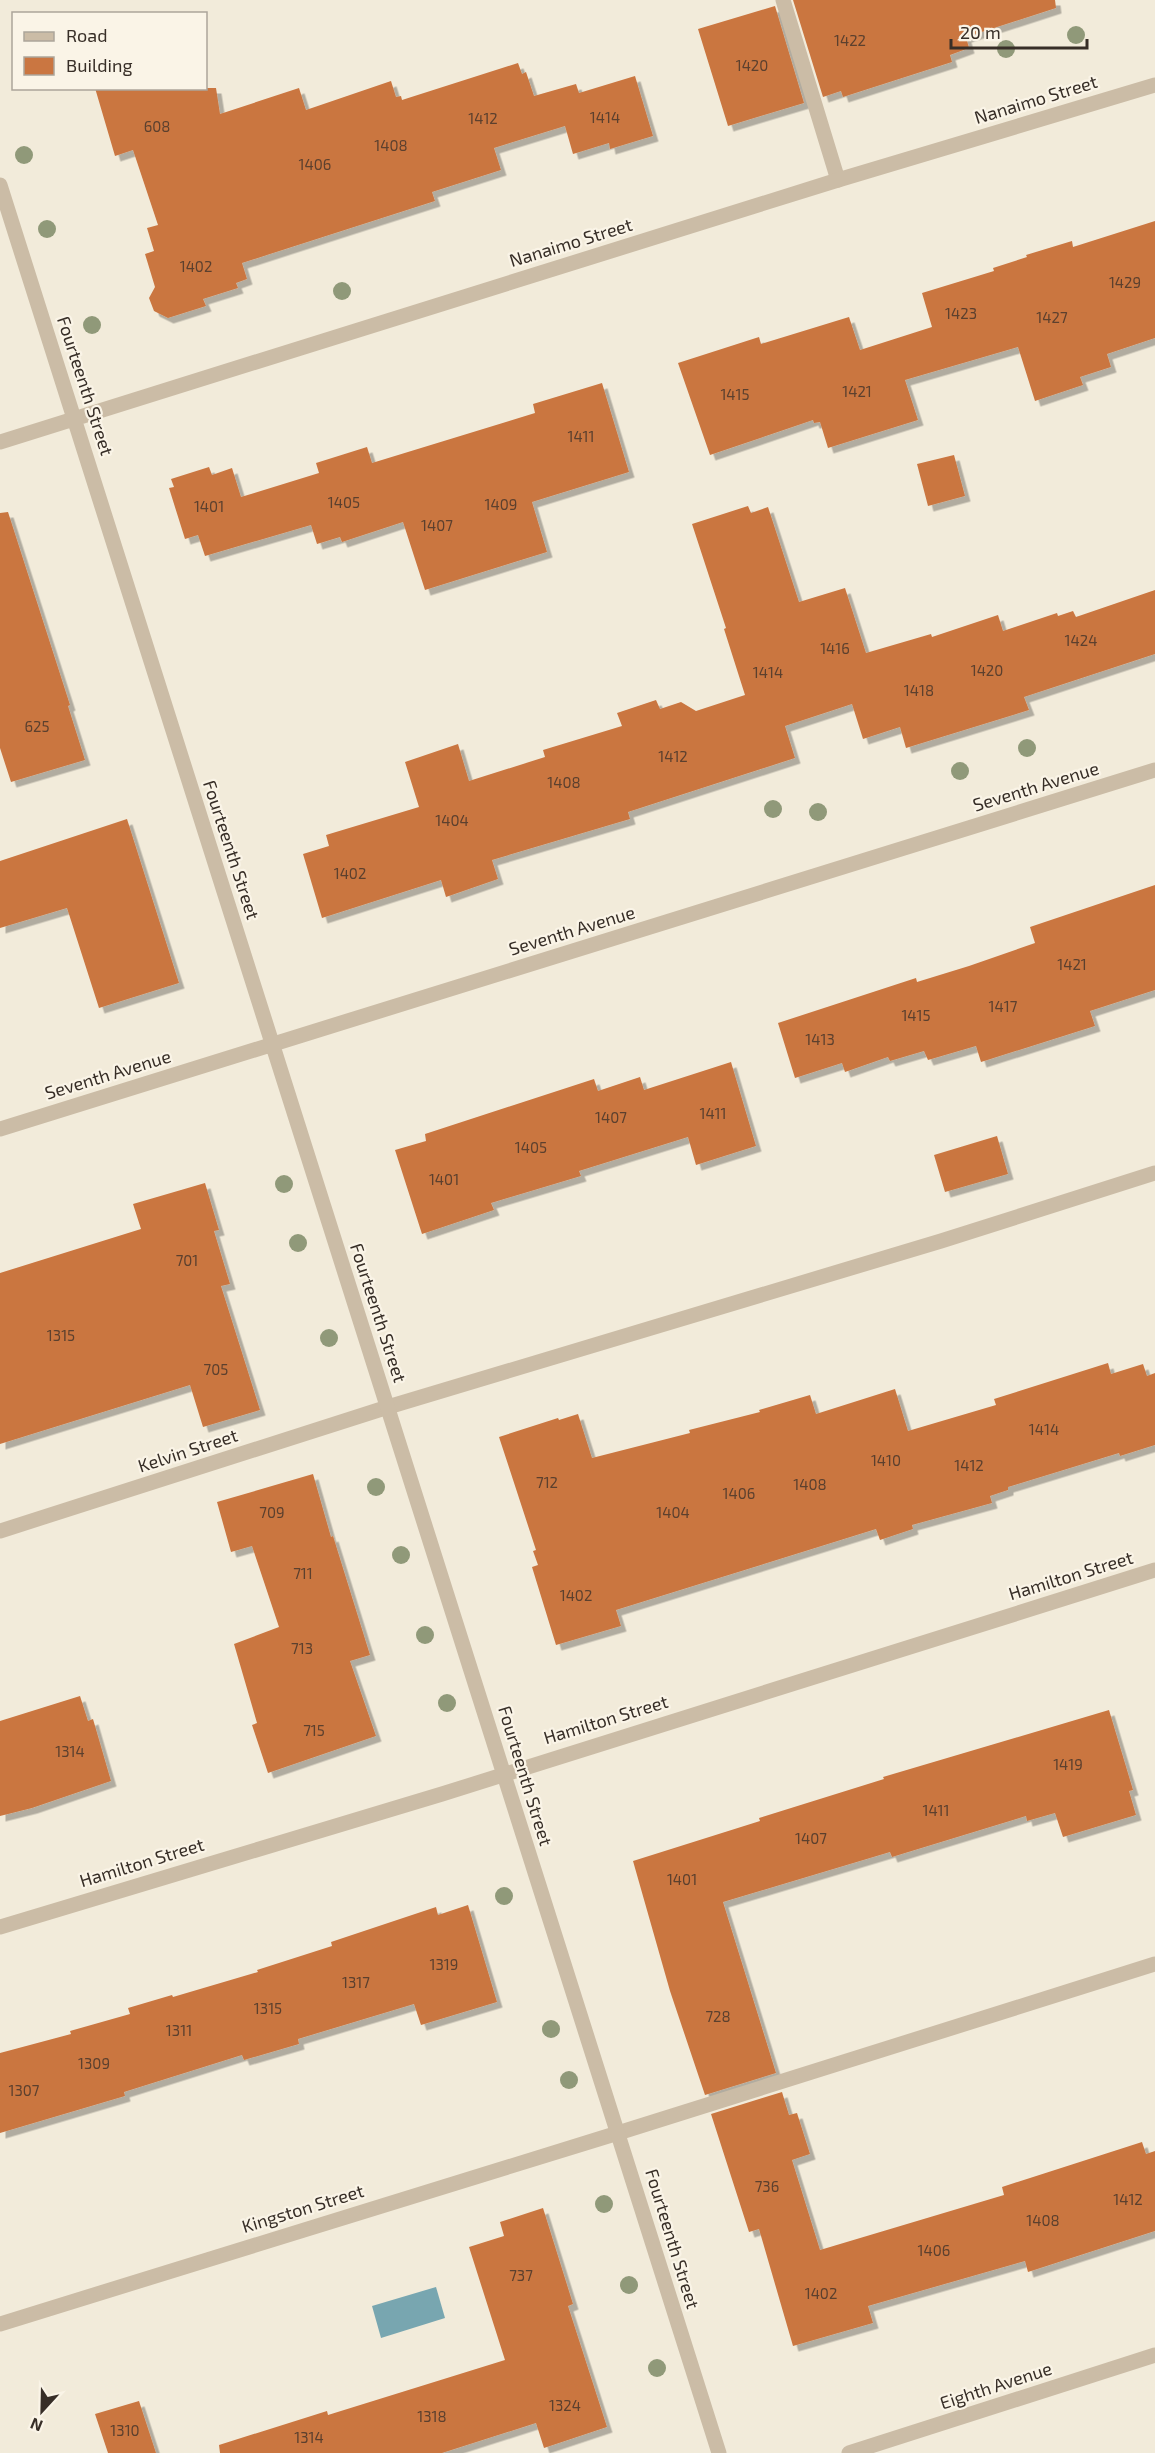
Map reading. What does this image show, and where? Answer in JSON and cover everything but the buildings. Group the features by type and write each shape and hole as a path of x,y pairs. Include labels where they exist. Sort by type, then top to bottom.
{"street":[{"path":"783,0 838,180"},
{"name":"Nanaimo Street","path":"0,442 838,180 1155,85"},
{"name":"Fourteenth Street","path":"0,185 719,2453"},
{"name":"Seventh Avenue","path":"0,1129 1155,770"},
{"name":"Kelvin Street","path":"0,1531 388,1407 929,1245 1155,1173"},
{"name":"Hamilton Street","path":"0,1927 1155,1570"},
{"name":"Kingston Street","path":"0,2324 1155,1964"},
{"name":"Eighth Avenue","path":"849,2453 1155,2355"}],"water":[{"path":"436,2287 445,2318 381,2338 372,2306"}]}
